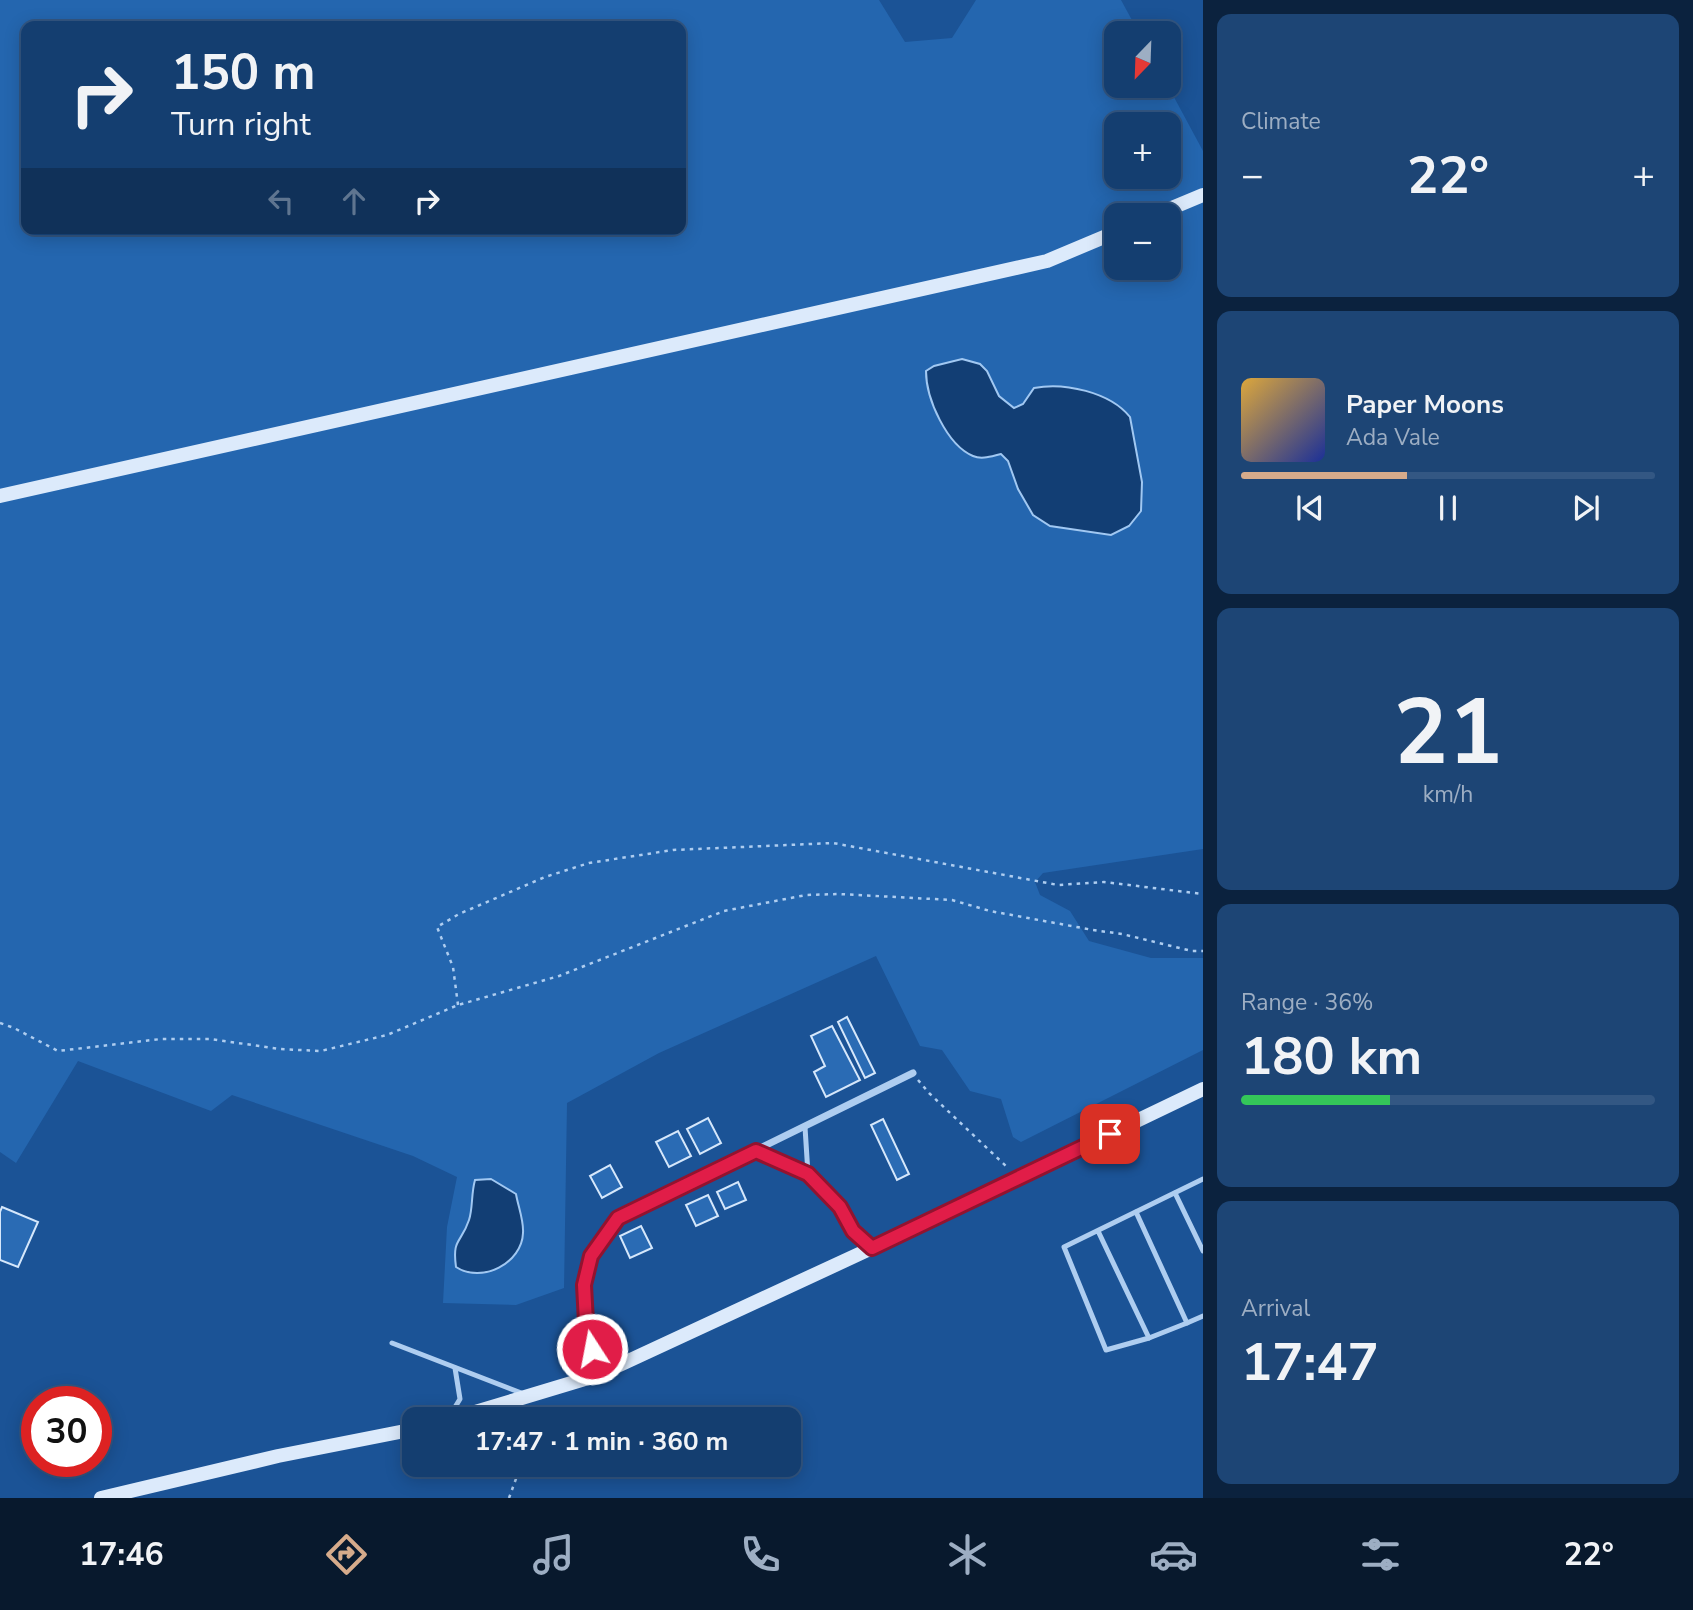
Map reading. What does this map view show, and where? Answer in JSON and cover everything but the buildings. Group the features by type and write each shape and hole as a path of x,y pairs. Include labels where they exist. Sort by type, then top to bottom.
{"main road":[{"path":"1181,204 1203,195"},
{"path":"0,496 1047,261 1104,237"},
{"path":"494,1407 598,1375 872,1248 1203,1089"},
{"path":"101,1498 289,1453 402,1431"}],"street":[{"path":"598,1375 586,1322 584,1285 591,1256 618,1218 913,1073"}],"lane":[{"path":"805,1127 808,1174"},
{"path":"756,1151 808,1174 840,1207 853,1231 872,1248"},
{"path":"1203,1180 1064,1247 1106,1350 1149,1338 1203,1316"},
{"path":"1175,1193 1203,1251"},
{"path":"1136,1212 1187,1323"},
{"path":"1098,1231 1149,1338"},
{"path":"392,1343 530,1397"},
{"path":"455,1368 460,1399 456,1407"}],"path":[{"path":"458,1005 453,967 437,927 459,914 545,877 589,863 673,850 833,843 1058,885 1104,882 1203,894"},
{"path":"0,1023 58,1051 160,1039 210,1039 280,1049 321,1051 387,1034 458,1005 571,972 724,911 806,895 839,894 953,900 990,911 1203,951"},
{"path":"913,1073 929,1093 1018,1178"},
{"path":"509,1498 517,1477"}],"shaded area":[{"path":"0,0 879,0 905,42 952,38 976,0 1121,0 1132,21 1104,21 1104,98 1174,98 1203,151 1203,849 1043,873 1035,882 1040,895 1070,911 1089,941 1151,958 1203,958 1203,1050 1021,1142 1013,1137 1001,1099 970,1091 942,1050 920,1046 876,956 659,1053 567,1103 564,1288 516,1305 443,1303 447,1227 457,1177 413,1156 232,1095 211,1111 78,1061 16,1163 0,1152","holes":["980,364 987,370 999,396 1014,408 1023,404 1034,388 1067,388 1100,395 1018,489 1008,461 1001,454 982,458"]},
{"path":"962,359 980,364 987,371 999,396 1014,408 1023,404 1034,388 1059,386 1099,395 1121,408 1130,417 1142,482 1141,511 1129,526 1111,535 1050,526 1033,515 1018,489 1008,461 1001,454 976,457 955,442 934,407 926,371 934,366"},
{"path":"491,1179 516,1194 523,1224 521,1244 516,1253 499,1268 488,1272 466,1272 456,1267 456,1246 469,1220 475,1180"}],"route":[{"path":"592,1349 586,1322 584,1285 591,1256 618,1218 756,1151 808,1174 840,1207 853,1231 872,1248 1110,1134"}]}
